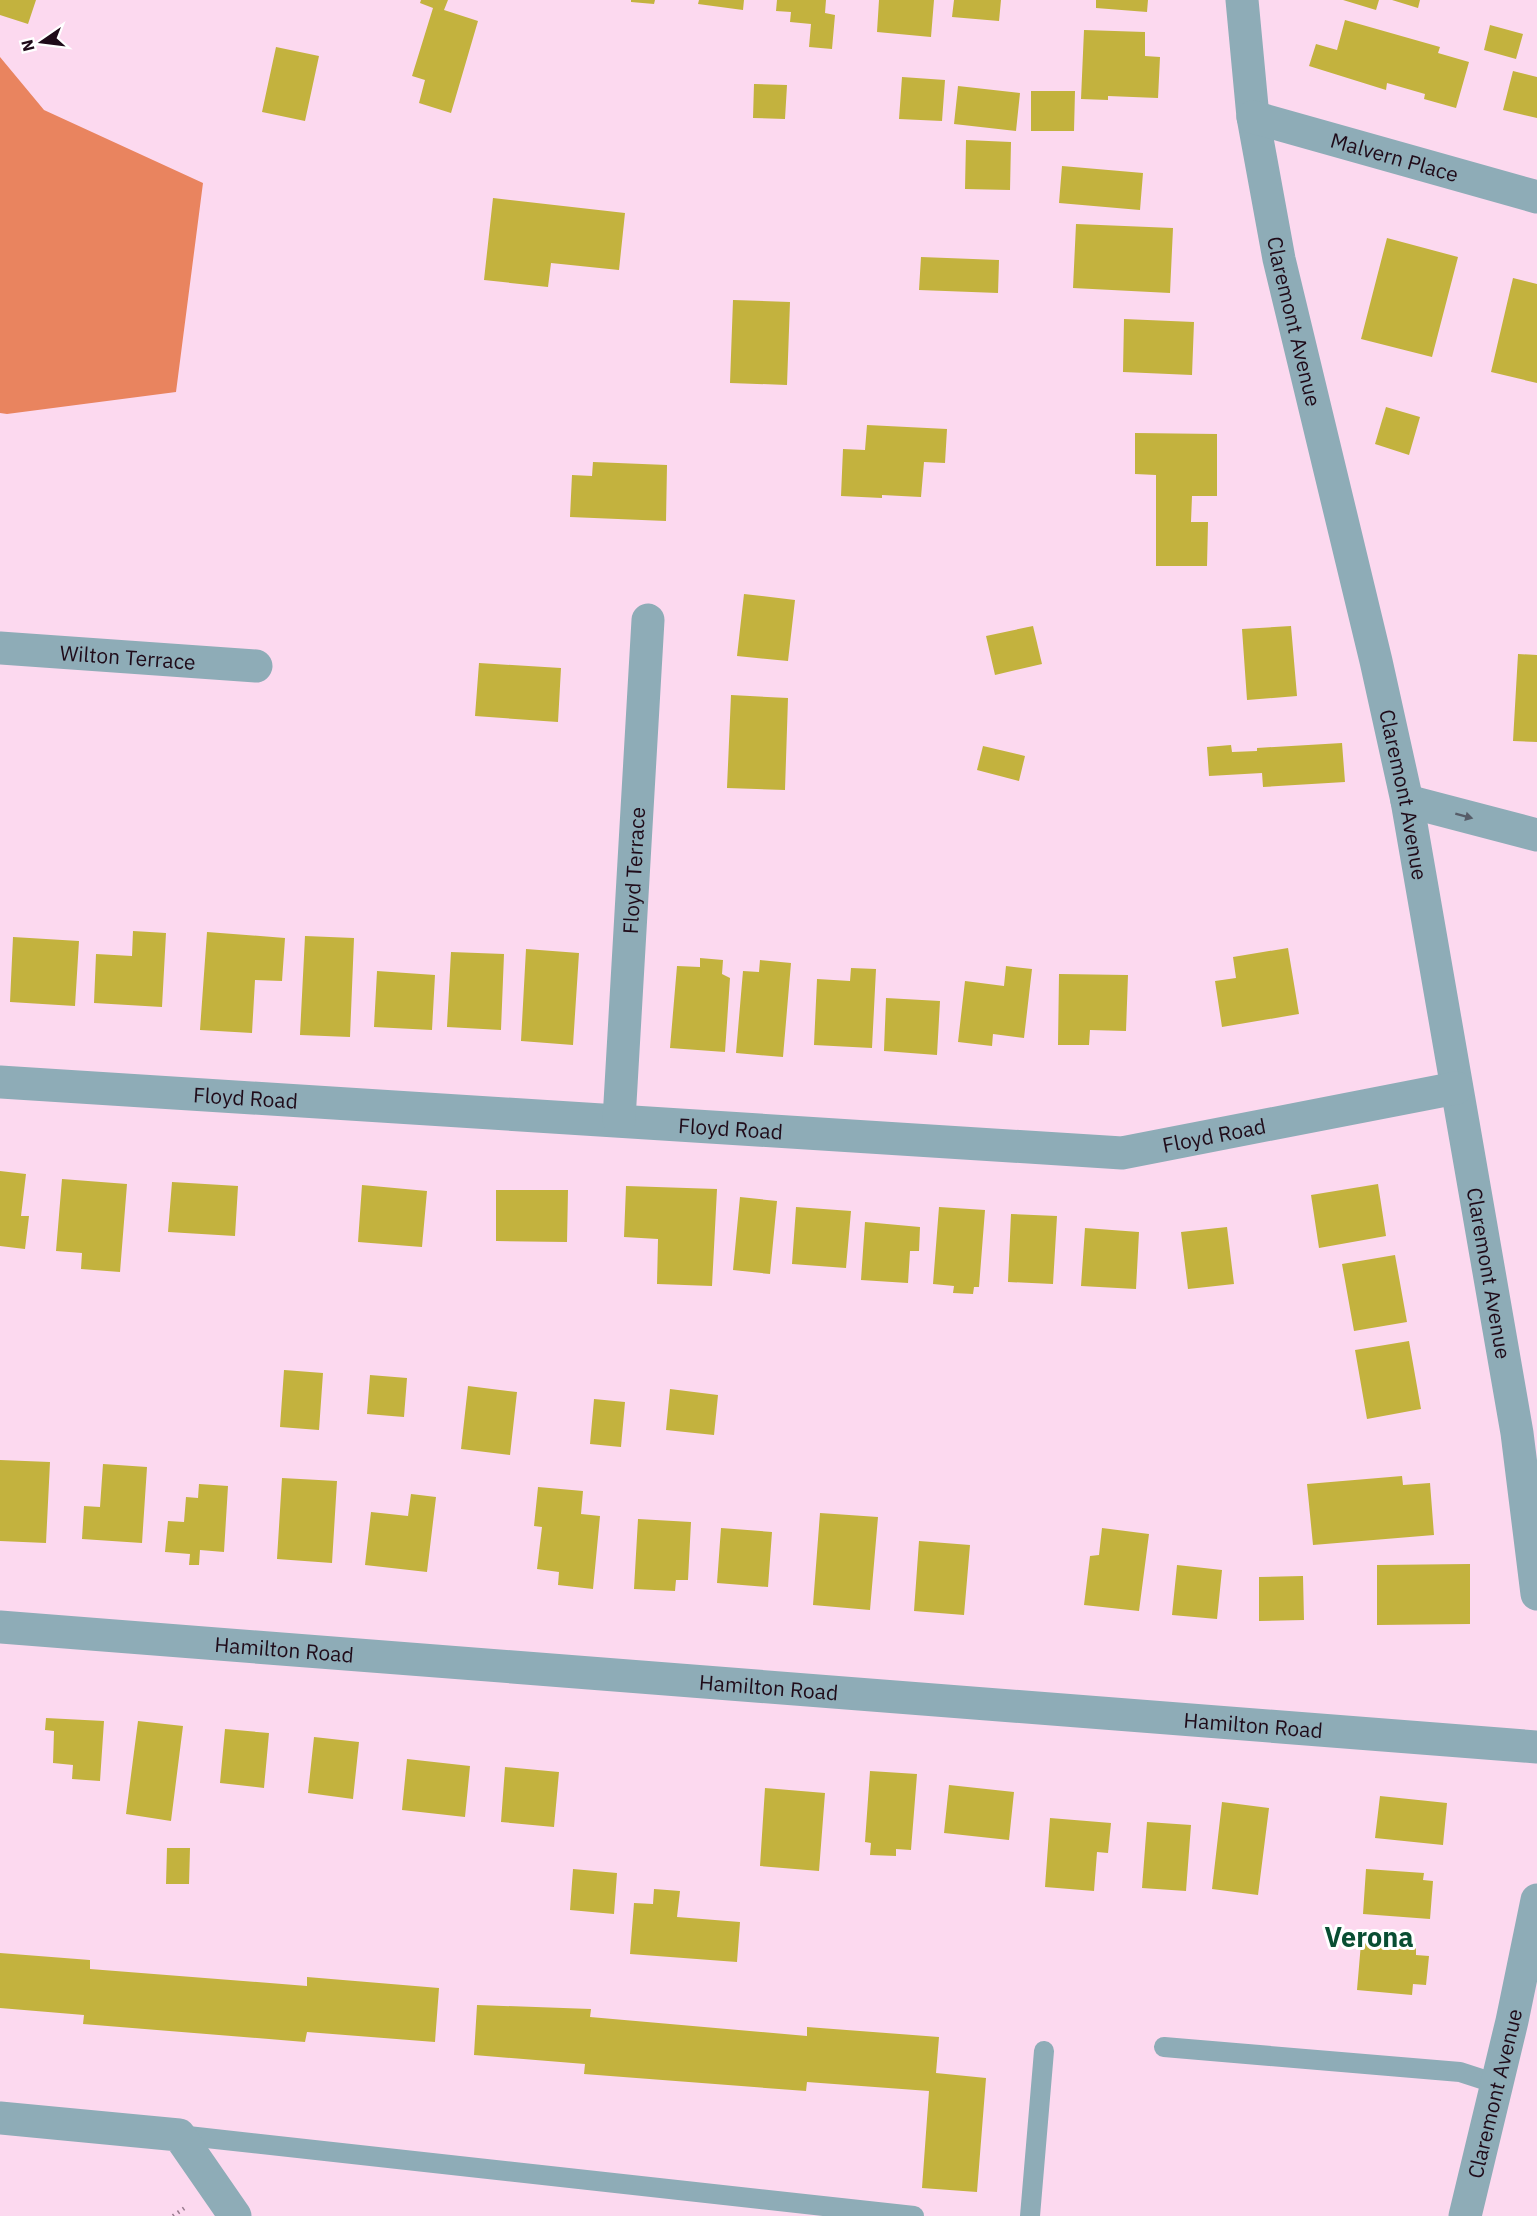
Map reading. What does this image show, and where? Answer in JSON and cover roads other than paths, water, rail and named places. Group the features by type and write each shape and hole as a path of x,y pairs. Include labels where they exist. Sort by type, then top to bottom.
{"street":[{"name":"Claremont Avenue","path":"1242,0 1253,117 1279,259 1407,801 1517,1434 1537,1594"},
{"name":"Malvern Place","path":"1253,117 1537,197"},
{"name":"Floyd Terrace","path":"619,1120 648,620"},
{"name":"Wilton Terrace","path":"0,648 256,666"},
{"path":"1407,801 1537,835"},
{"name":"Floyd Road","path":"0,1082 1122,1153 1456,1088"},
{"name":"Hamilton Road","path":"0,1627 1537,1748"},
{"name":"Claremont Avenue","path":"1465,2216 1497,2084 1525,2023 1537,1900"},
{"path":"0,2118 179,2135 235,2216"}],"lane":[{"path":"1164,2047 1460,2073 1497,2084"},
{"path":"1030,2216 1044,2051"},
{"path":"179,2135 914,2216"}],"district":[{"name":"Verona","path":"1369,1936"}]}
